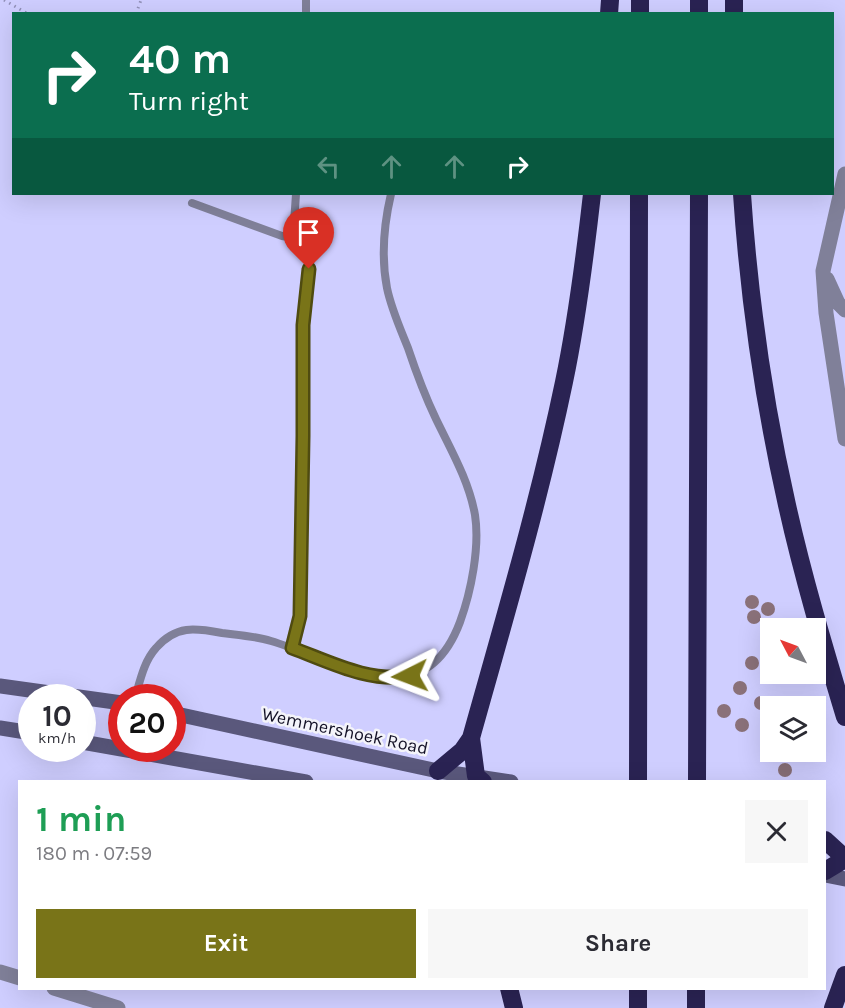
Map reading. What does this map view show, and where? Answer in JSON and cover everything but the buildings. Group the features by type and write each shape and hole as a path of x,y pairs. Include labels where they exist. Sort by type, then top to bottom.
{"highway":[{"path":"438,771 462,751 471,738 533,513 569,356 592,195"},
{"path":"638,780 639,195"},
{"path":"697,773 699,195"},
{"path":"742,195 752,301 768,410 790,517 815,616 845,717"},
{"path":"471,738 479,779"},
{"path":"826,841 845,858 826,872"},
{"path":"833,1008 845,975"},
{"path":"510,990 514,1008"},
{"path":"638,990 638,1008"},
{"path":"696,990 696,1008"}],"main road":[{"path":"0,686 108,701"},
{"name":"Wemmershoek Road","path":"186,716 479,779"},
{"path":"0,728 18,731"},
{"path":"186,760 295,780"},
{"path":"826,840 845,843"},
{"path":"826,873 845,879"}],"street":[{"path":"845,174 824,270 826,313 845,439"},
{"path":"824,270 838,303 845,310"},
{"path":"0,972 18,977"},
{"path":"60,990 118,1008"}],"lane":[{"path":"293,238 296,195"},
{"path":"140,684 151,654 161,642 185,629 201,629 269,640 364,675 381,678 410,676 432,665 452,639 460,621 472,572 476,545 475,516 466,482 425,396 387,287 384,233 391,195"},
{"path":"192,202 282,236 300,239 310,248 303,325 300,616 292,648"}],"path":[{"path":"4,0 25,12"}],"route":[{"path":"309,269 303,325 300,616 292,648 364,675 381,678 410,676"}]}
